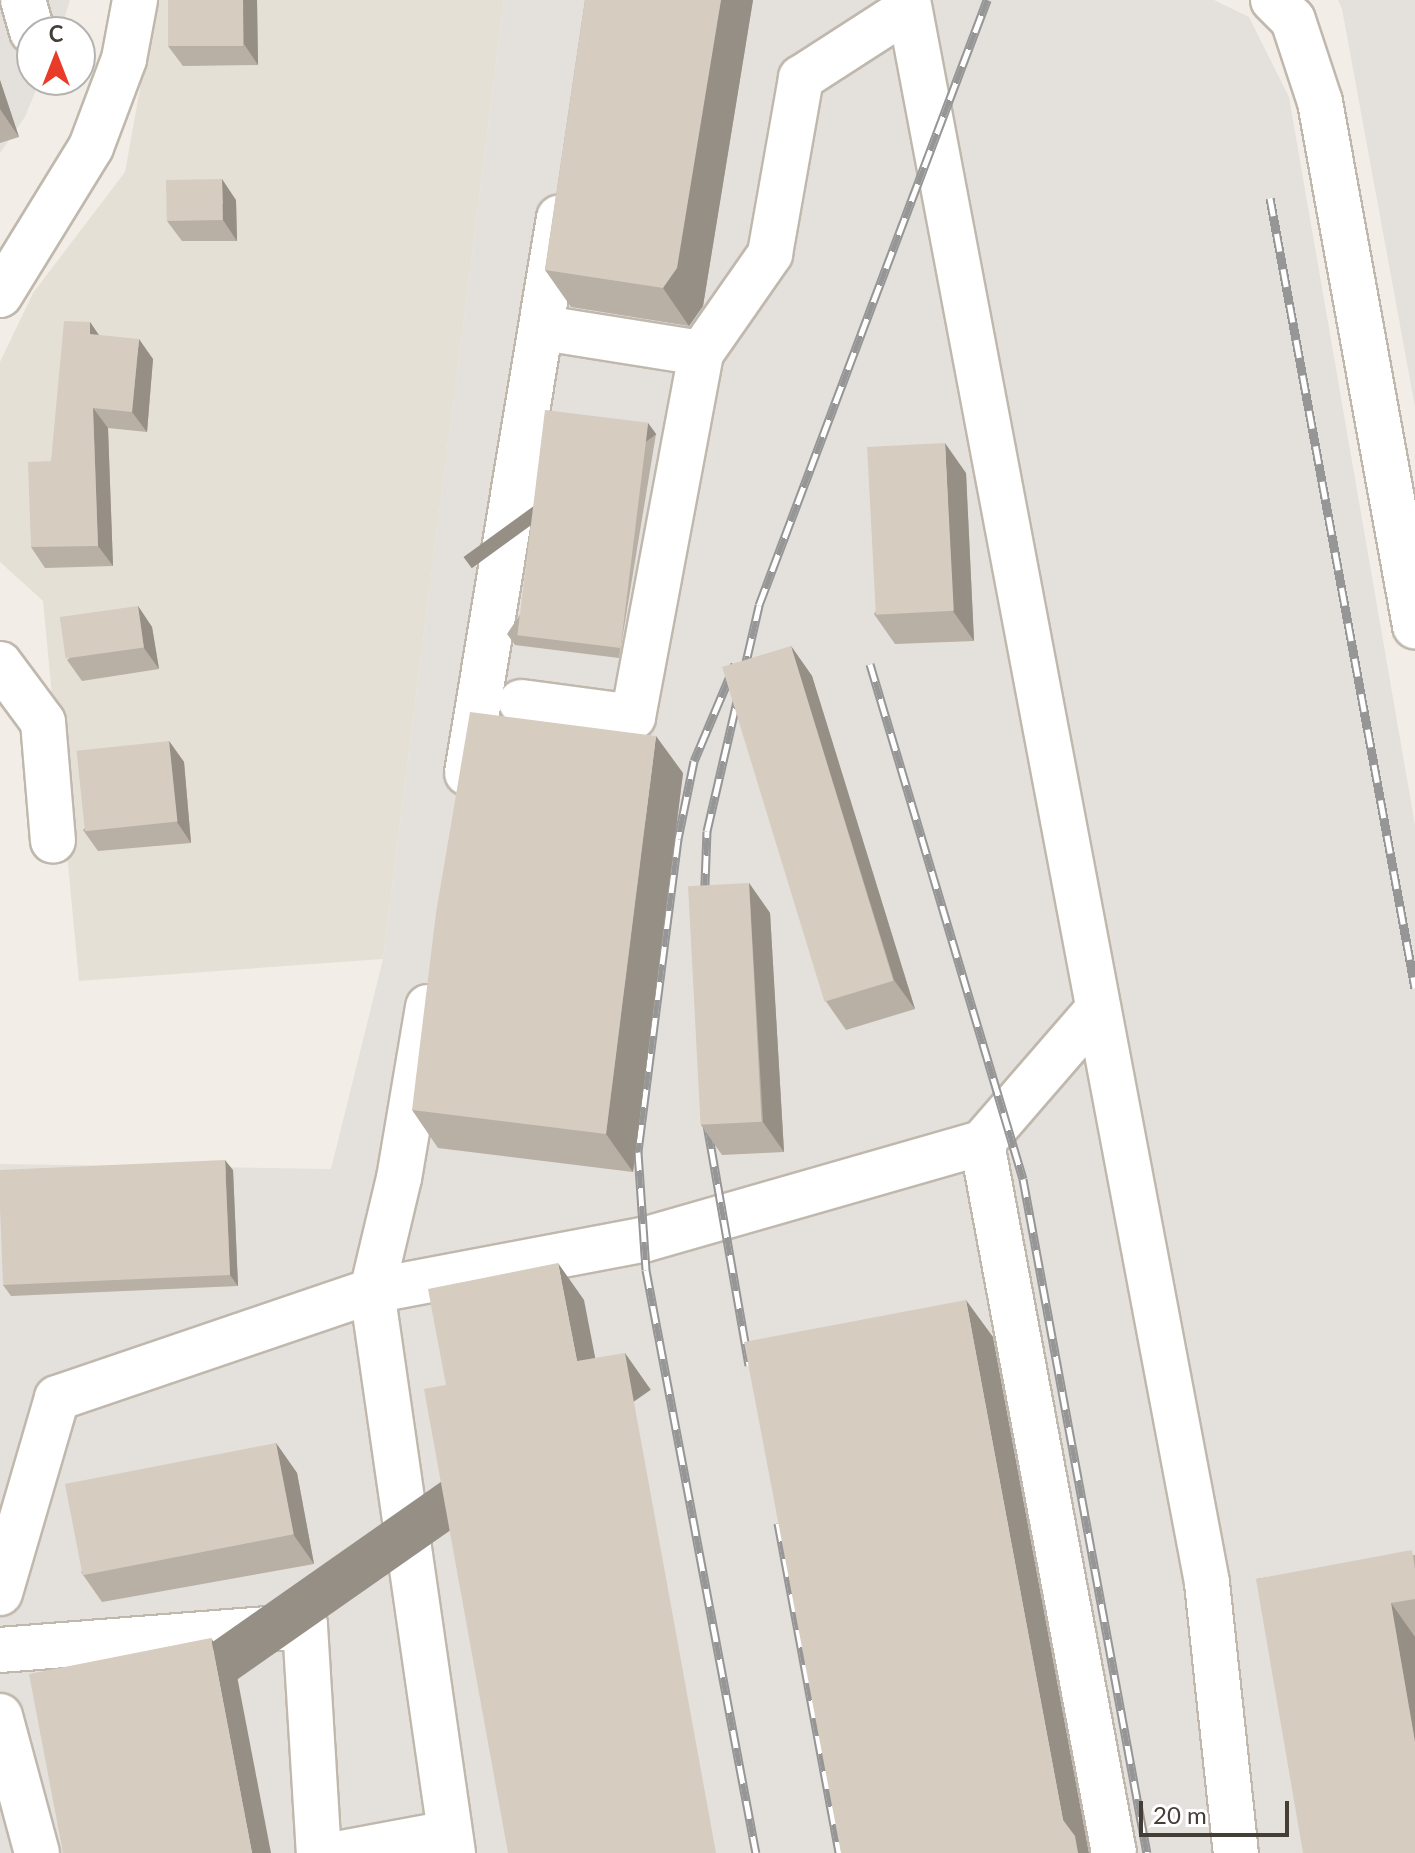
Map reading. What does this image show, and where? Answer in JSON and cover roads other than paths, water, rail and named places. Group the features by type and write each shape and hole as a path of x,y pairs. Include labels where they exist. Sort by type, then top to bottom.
{"street":[{"path":"0,295 91,147 124,59 135,0"},
{"path":"1273,0 1293,20 1320,102 1415,626"},
{"path":"521,702 633,717 701,353 770,254 801,78 908,5 1207,1583 1236,1853"},
{"path":"460,816 543,328 566,172"},
{"path":"543,328 701,353"},
{"path":"0,664 43,722 53,841"},
{"path":"341,1853 451,1843 372,1291 399,1178 433,973"},
{"path":"0,1593 57,1398 372,1291 643,1240 982,1143 1098,1009"},
{"path":"982,1143 1114,1853"},
{"path":"0,1650 305,1626 319,1853"},
{"path":"0,1716 37,1853"}],"railway":[{"path":"704,909 707,831 759,605 987,0"},
{"path":"1270,198 1415,988"},
{"path":"735,664 694,761 678,839 638,1152 646,1270 756,1853"},
{"path":"870,664 1023,1179 1147,1853"},
{"path":"705,1113 749,1365"},
{"path":"778,1523 839,1853"}]}
